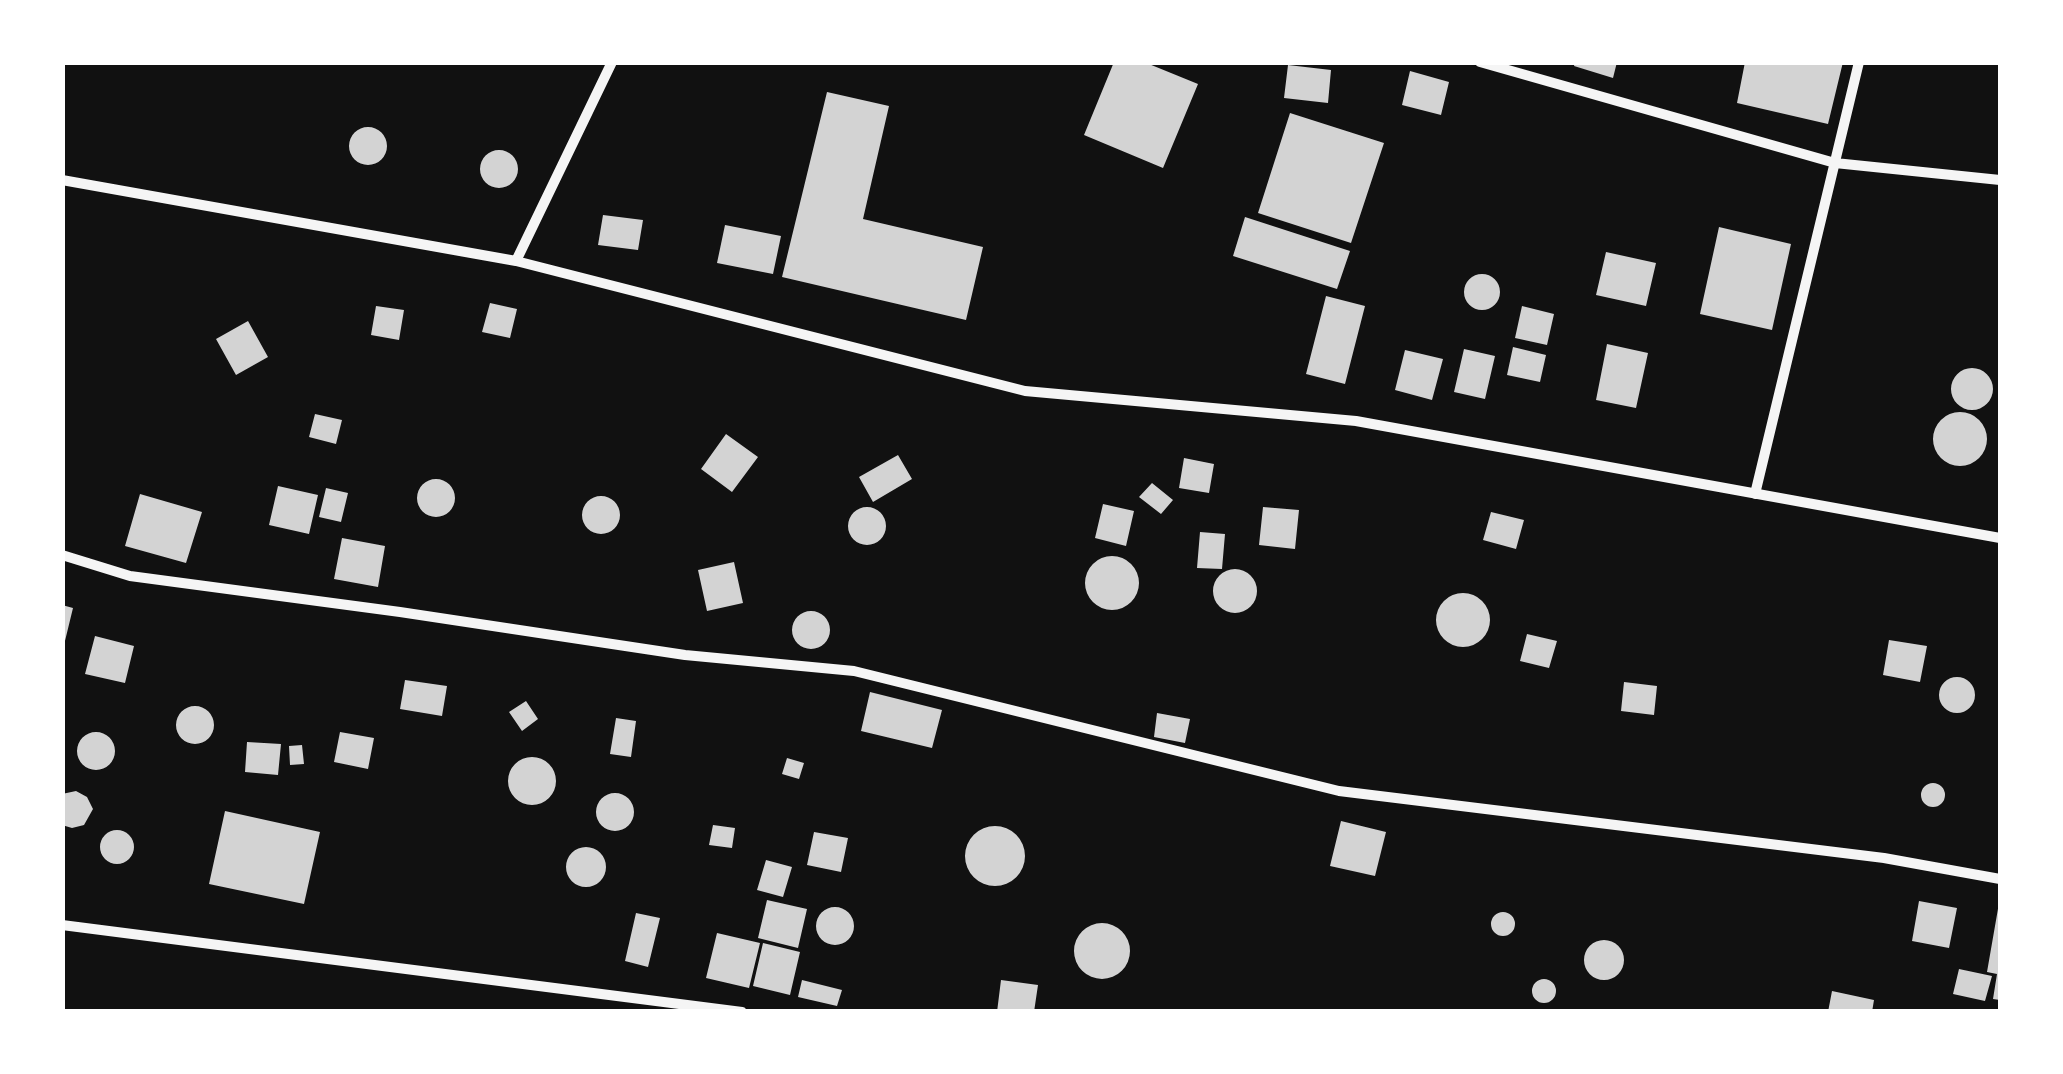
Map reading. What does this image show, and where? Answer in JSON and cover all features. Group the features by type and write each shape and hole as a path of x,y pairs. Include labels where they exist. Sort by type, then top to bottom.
{"street":[{"path":"516,261 612,62"},
{"path":"1480,62 1835,163 2000,180"},
{"path":"1755,494 1859,62"},
{"path":"62,180 516,261 1025,392 1356,420 2000,538"},
{"path":"62,554 130,576 685,654 854,671 1339,791 1884,858 2000,879"},
{"path":"62,925 742,1012"}],"building":[{"path":"1114,62 1144,62 1198,84 1163,168 1084,135"},
{"path":"1575,62 1617,62 1613,78 1574,66"},
{"path":"1745,62 1843,62 1828,124 1737,103"},
{"path":"1288,65 1331,70 1328,103 1284,98"},
{"path":"1410,71 1449,82 1441,115 1402,105"},
{"path":"827,92 889,106 863,219 983,247 966,320 782,277"},
{"path":"1290,113 1384,143 1351,243 1258,213"},
{"path":"368,127 381,133 387,146 381,159 368,165 355,159 349,146 355,133"},
{"path":"499,150 512,156 518,169 512,182 499,188 486,182 480,169 486,156"},
{"path":"603,215 643,220 638,250 598,245"},
{"path":"1245,217 1350,251 1337,289 1233,256"},
{"path":"725,225 781,236 773,274 717,263"},
{"path":"1719,227 1791,244 1772,330 1700,314"},
{"path":"1606,252 1656,263 1646,306 1596,295"},
{"path":"1482,274 1495,279 1500,292 1495,305 1482,310 1469,305 1464,292 1469,279"},
{"path":"1326,296 1365,306 1345,384 1306,374"},
{"path":"490,303 517,309 510,338 482,332"},
{"path":"376,306 404,310 399,340 371,335"},
{"path":"1522,306 1554,314 1547,345 1515,338"},
{"path":"248,321 268,357 236,375 216,339"},
{"path":"1607,344 1648,353 1636,408 1596,400"},
{"path":"1513,347 1546,355 1540,382 1507,375"},
{"path":"1464,349 1495,356 1485,399 1454,392"},
{"path":"1405,350 1443,359 1432,400 1395,390"},
{"path":"1972,368 1987,374 1993,389 1987,404 1972,410 1957,404 1951,389 1957,374"},
{"path":"1960,412 1979,420 1987,439 1979,458 1960,466 1941,458 1933,439 1941,420"},
{"path":"315,414 342,420 336,444 309,437"},
{"path":"726,434 758,457 732,492 701,469"},
{"path":"898,455 912,479 873,502 859,477"},
{"path":"1184,458 1214,464 1209,493 1179,488"},
{"path":"436,479 449,485 455,498 449,511 436,517 423,511 417,498 423,485"},
{"path":"1152,483 1173,500 1161,514 1139,497"},
{"path":"278,486 318,495 309,534 269,525"},
{"path":"326,488 348,493 341,522 319,517"},
{"path":"140,494 202,512 186,563 125,546"},
{"path":"601,496 614,502 620,515 614,528 601,534 588,528 582,515 588,502"},
{"path":"1103,504 1134,511 1126,546 1095,538"},
{"path":"867,507 880,513 886,526 880,539 867,545 854,539 848,526 854,513"},
{"path":"1263,507 1299,510 1295,549 1259,545"},
{"path":"1491,512 1524,520 1516,549 1483,540"},
{"path":"1200,532 1225,534 1222,569 1197,568"},
{"path":"342,538 385,546 378,587 334,579"},
{"path":"1112,556 1131,564 1139,583 1131,602 1112,610 1093,602 1085,583 1093,564"},
{"path":"734,562 743,603 707,611 698,570"},
{"path":"1235,569 1250,576 1257,591 1250,606 1235,613 1220,606 1213,591 1220,576"},
{"path":"1463,593 1482,601 1490,620 1482,639 1463,647 1444,639 1436,620 1444,601"},
{"path":"62,605 73,608 64,645 62,645"},
{"path":"811,611 824,617 830,630 824,643 811,649 798,643 792,630 798,617"},
{"path":"1527,634 1557,641 1549,668 1520,661"},
{"path":"95,636 134,646 125,683 85,674"},
{"path":"1889,640 1927,646 1920,682 1883,675"},
{"path":"1957,677 1970,682 1975,695 1970,708 1957,713 1944,708 1939,695 1944,682"},
{"path":"405,680 447,686 442,716 400,709"},
{"path":"1624,682 1657,686 1654,715 1621,711"},
{"path":"870,692 942,710 932,748 861,731"},
{"path":"526,701 538,719 522,731 509,712"},
{"path":"195,706 208,712 214,725 208,738 195,744 182,738 176,725 182,712"},
{"path":"1157,713 1190,719 1185,743 1154,737"},
{"path":"616,718 636,721 631,757 610,754"},
{"path":"96,732 109,738 115,751 109,764 96,770 83,764 77,751 83,738"},
{"path":"340,732 374,738 368,769 334,762"},
{"path":"247,742 281,744 278,775 245,772"},
{"path":"302,745 304,764 290,765 289,746"},
{"path":"532,757 549,764 556,781 549,798 532,805 515,798 508,781 515,764"},
{"path":"787,758 804,763 799,779 782,774"},
{"path":"1933,783 1942,786 1942,804 1933,807 1924,804 1921,795 1924,786"},
{"path":"76,791 87,797 93,809 84,825 72,828 62,825 62,794"},
{"path":"615,793 628,799 634,812 628,825 615,831 602,825 596,812 602,799"},
{"path":"225,811 320,832 304,904 209,884"},
{"path":"1341,821 1386,832 1375,876 1330,866"},
{"path":"713,825 735,828 732,848 709,845"},
{"path":"995,826 1016,835 1025,856 1016,877 995,886 974,877 965,856 974,835"},
{"path":"117,830 129,835 134,847 129,859 117,864 105,859 100,847 105,835"},
{"path":"814,832 848,838 841,872 807,865"},
{"path":"586,847 600,853 606,867 600,881 586,887 572,881 566,867 572,853"},
{"path":"766,860 792,867 783,897 757,890"},
{"path":"767,900 807,909 798,948 758,938"},
{"path":"1919,901 1957,908 1949,948 1912,941"},
{"path":"1999,903 2000,1000 1993,999 1997,974 1987,972"},
{"path":"835,907 848,913 854,926 848,939 835,945 822,939 816,926 822,913"},
{"path":"1503,912 1512,915 1512,933 1503,936 1494,933 1491,924 1494,915"},
{"path":"636,913 660,918 648,967 625,961"},
{"path":"1102,923 1122,931 1130,951 1122,971 1102,979 1082,971 1074,951 1082,931"},
{"path":"717,933 760,943 749,988 706,978"},
{"path":"1604,940 1618,946 1624,960 1618,974 1604,980 1590,974 1584,960 1590,946"},
{"path":"763,943 800,952 790,995 753,986"},
{"path":"1959,969 1992,976 1985,1001 1953,994"},
{"path":"1544,979 1553,982 1553,1000 1544,1003 1535,1000 1532,991 1535,982"},
{"path":"802,980 842,990 837,1006 798,997"},
{"path":"1001,980 1038,985 1034,1012 997,1012"},
{"path":"1832,991 1874,1000 1872,1012 1828,1012"}]}
